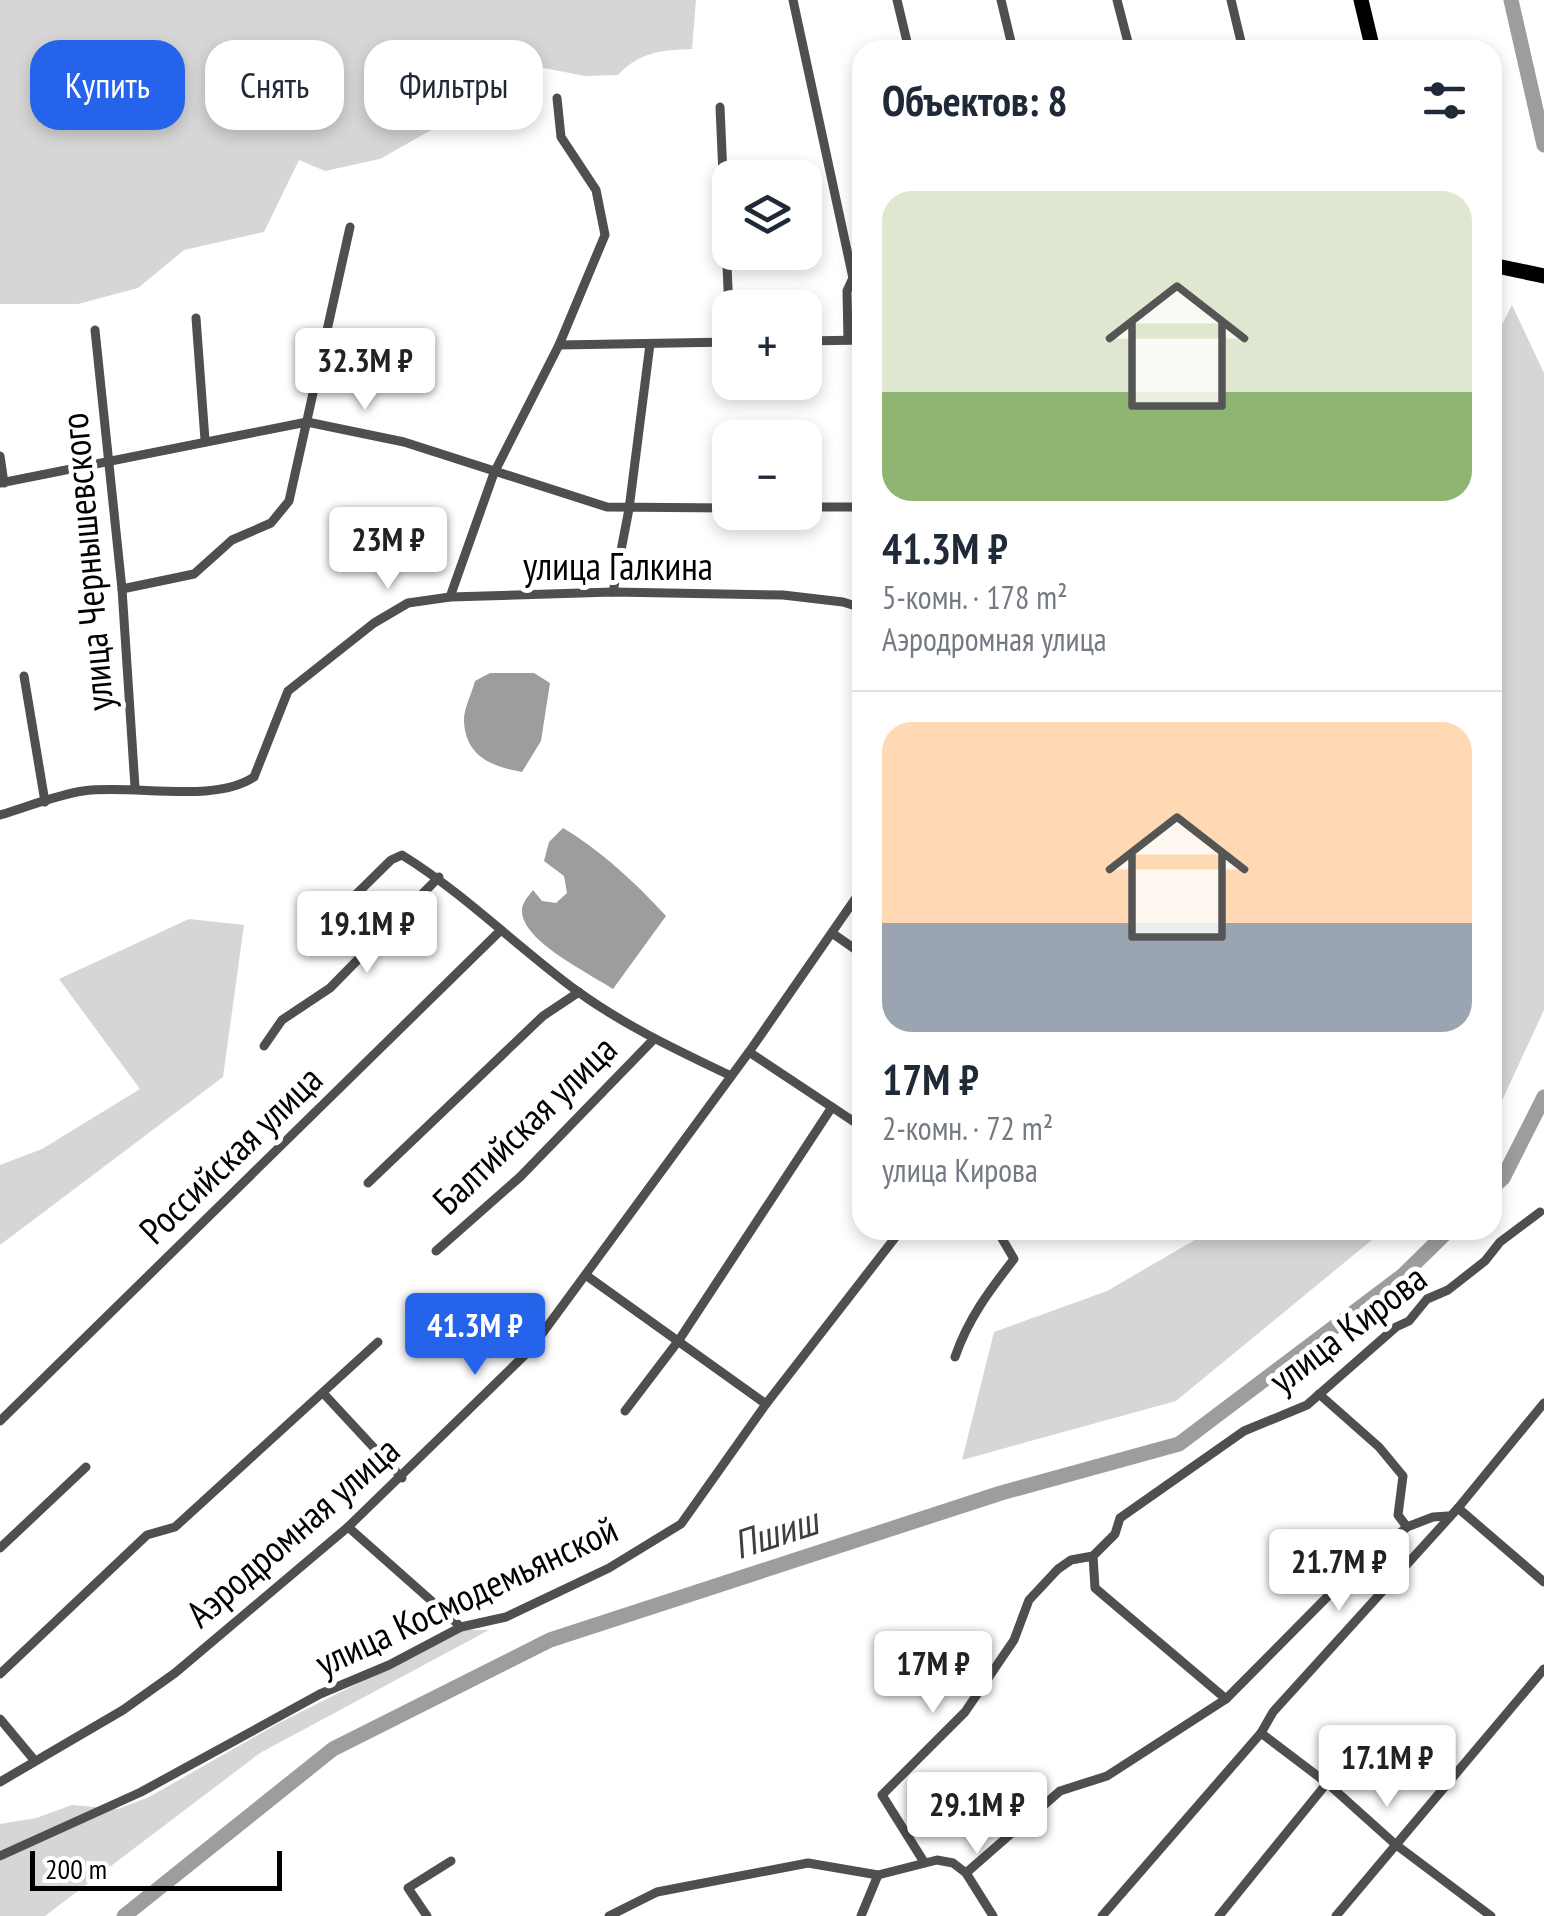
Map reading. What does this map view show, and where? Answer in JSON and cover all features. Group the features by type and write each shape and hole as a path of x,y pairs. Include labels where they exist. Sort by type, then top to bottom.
{"main road":[{"path":"1361,0 1371,40"},
{"path":"1502,267 1544,276"}],"street":[{"path":"793,0 852,251"},
{"path":"897,0 906,40"},
{"path":"1000,0 1010,40"},
{"path":"1117,0 1127,40"},
{"path":"1231,0 1241,40"},
{"path":"450,598 494,473 559,345 605,236 596,190 561,137 557,98"},
{"path":"720,107 728,290"},
{"path":"122,589 194,574 232,540 270,523 289,501 350,227"},
{"path":"848,340 847,291 852,284"},
{"path":"196,318 205,440"},
{"name":"улица Чернышевского","path":"95,330 122,589 135,788"},
{"path":"822,341 852,340"},
{"path":"559,345 712,342"},
{"path":"613,592 650,344"},
{"path":"0,456 2,483 307,422 404,442 607,507 712,508"},
{"path":"822,507 852,506"},
{"name":"улица Галкина","path":"0,814 79,792 135,788 213,790 245,783 254,777 288,691 374,623 408,603 613,592 783,596 852,605"},
{"path":"24,676 45,802"},
{"path":"331,919 391,860 402,855 438,877 579,992 654,1039 732,1076"},
{"path":"264,1046 282,1020 330,988 438,877"},
{"name":"Аэродромная улица","path":"0,1782 123,1710 175,1673 402,1478 530,1350 732,1076 852,904"},
{"name":"Российская улица","path":"0,1421 501,930"},
{"path":"832,933 852,947"},
{"path":"368,1183 542,1016 579,992"},
{"name":"Балтийская улица","path":"436,1251 520,1177 654,1039"},
{"path":"749,1052 852,1121"},
{"path":"625,1410 679,1340 832,1108"},
{"name":"улица Кирова","path":"1093,1556 1114,1534 1120,1518 1244,1431 1307,1405 1396,1327 1409,1321 1427,1300 1448,1290 1540,1212"},
{"name":"улица Космодемьянской","path":"0,1856 141,1792 286,1712 460,1627 506,1617 609,1568 681,1524 766,1404 893,1240"},
{"path":"955,1358 973,1314 1014,1260 1003,1240"},
{"path":"587,1276 766,1404"},
{"path":"0,1674 147,1535 176,1527 378,1342"},
{"path":"324,1394 402,1478"},
{"path":"1319,1394 1380,1448 1403,1476 1398,1515 1407,1528"},
{"path":"1102,1916 1261,1733 1273,1712 1458,1508 1544,1403"},
{"path":"0,1548 86,1468"},
{"path":"1458,1508 1544,1582"},
{"path":"966,1872 1060,1791 1107,1776 1226,1699 1339,1586 1407,1528 1448,1516"},
{"path":"348,1527 460,1627"},
{"path":"924,1862 882,1795 965,1712 1014,1640 1029,1600 1058,1568 1072,1560 1093,1556 1095,1588 1226,1699"},
{"path":"1336,1916 1544,1669"},
{"path":"0,1719 35,1761"},
{"path":"1261,1733 1491,1916"},
{"path":"1219,1916 1327,1783"},
{"path":"427,1916 408,1888 451,1861"},
{"path":"608,1916 658,1892 808,1863 878,1876 924,1862 953,1863 966,1872 993,1916"},
{"path":"860,1916 878,1876"}],"shaded area":[{"path":"0,0 696,0 692,49 652,54 634,61 618,75 585,76 543,68 543,40 364,40 364,130 431,130 380,159 325,171 299,160 264,232 184,250 138,288 78,304 0,304"},
{"path":"1512,305 1544,373 1544,1010 1502,1101 1502,324"},
{"path":"490,673 534,673 550,683 541,741 522,772 483,758 466,734 465,712 475,681"},
{"path":"563,828 618,868 666,916 613,989 544,945 525,922 522,908 533,890 542,901 556,903 567,893 564,876 544,861 549,842"},
{"path":"189,919 244,925 223,1077 0,1245 0,1165 42,1149 140,1089 59,979"},
{"path":"1195,1240 1372,1240 1176,1401 962,1460 994,1332 1107,1291"},
{"path":"464,1630 489,1630 260,1753 45,1916 0,1916 0,1824 36,1818 72,1805 118,1809 149,1797 279,1723"}],"waterway":[{"name":"Пшиш","path":"1511,0 1544,145"},
{"name":"Пшиш","path":"1502,1179 1544,1097"},
{"name":"Пшиш","path":"124,1916 333,1749 550,1640 1001,1493 1179,1444 1402,1276 1439,1240"}]}
